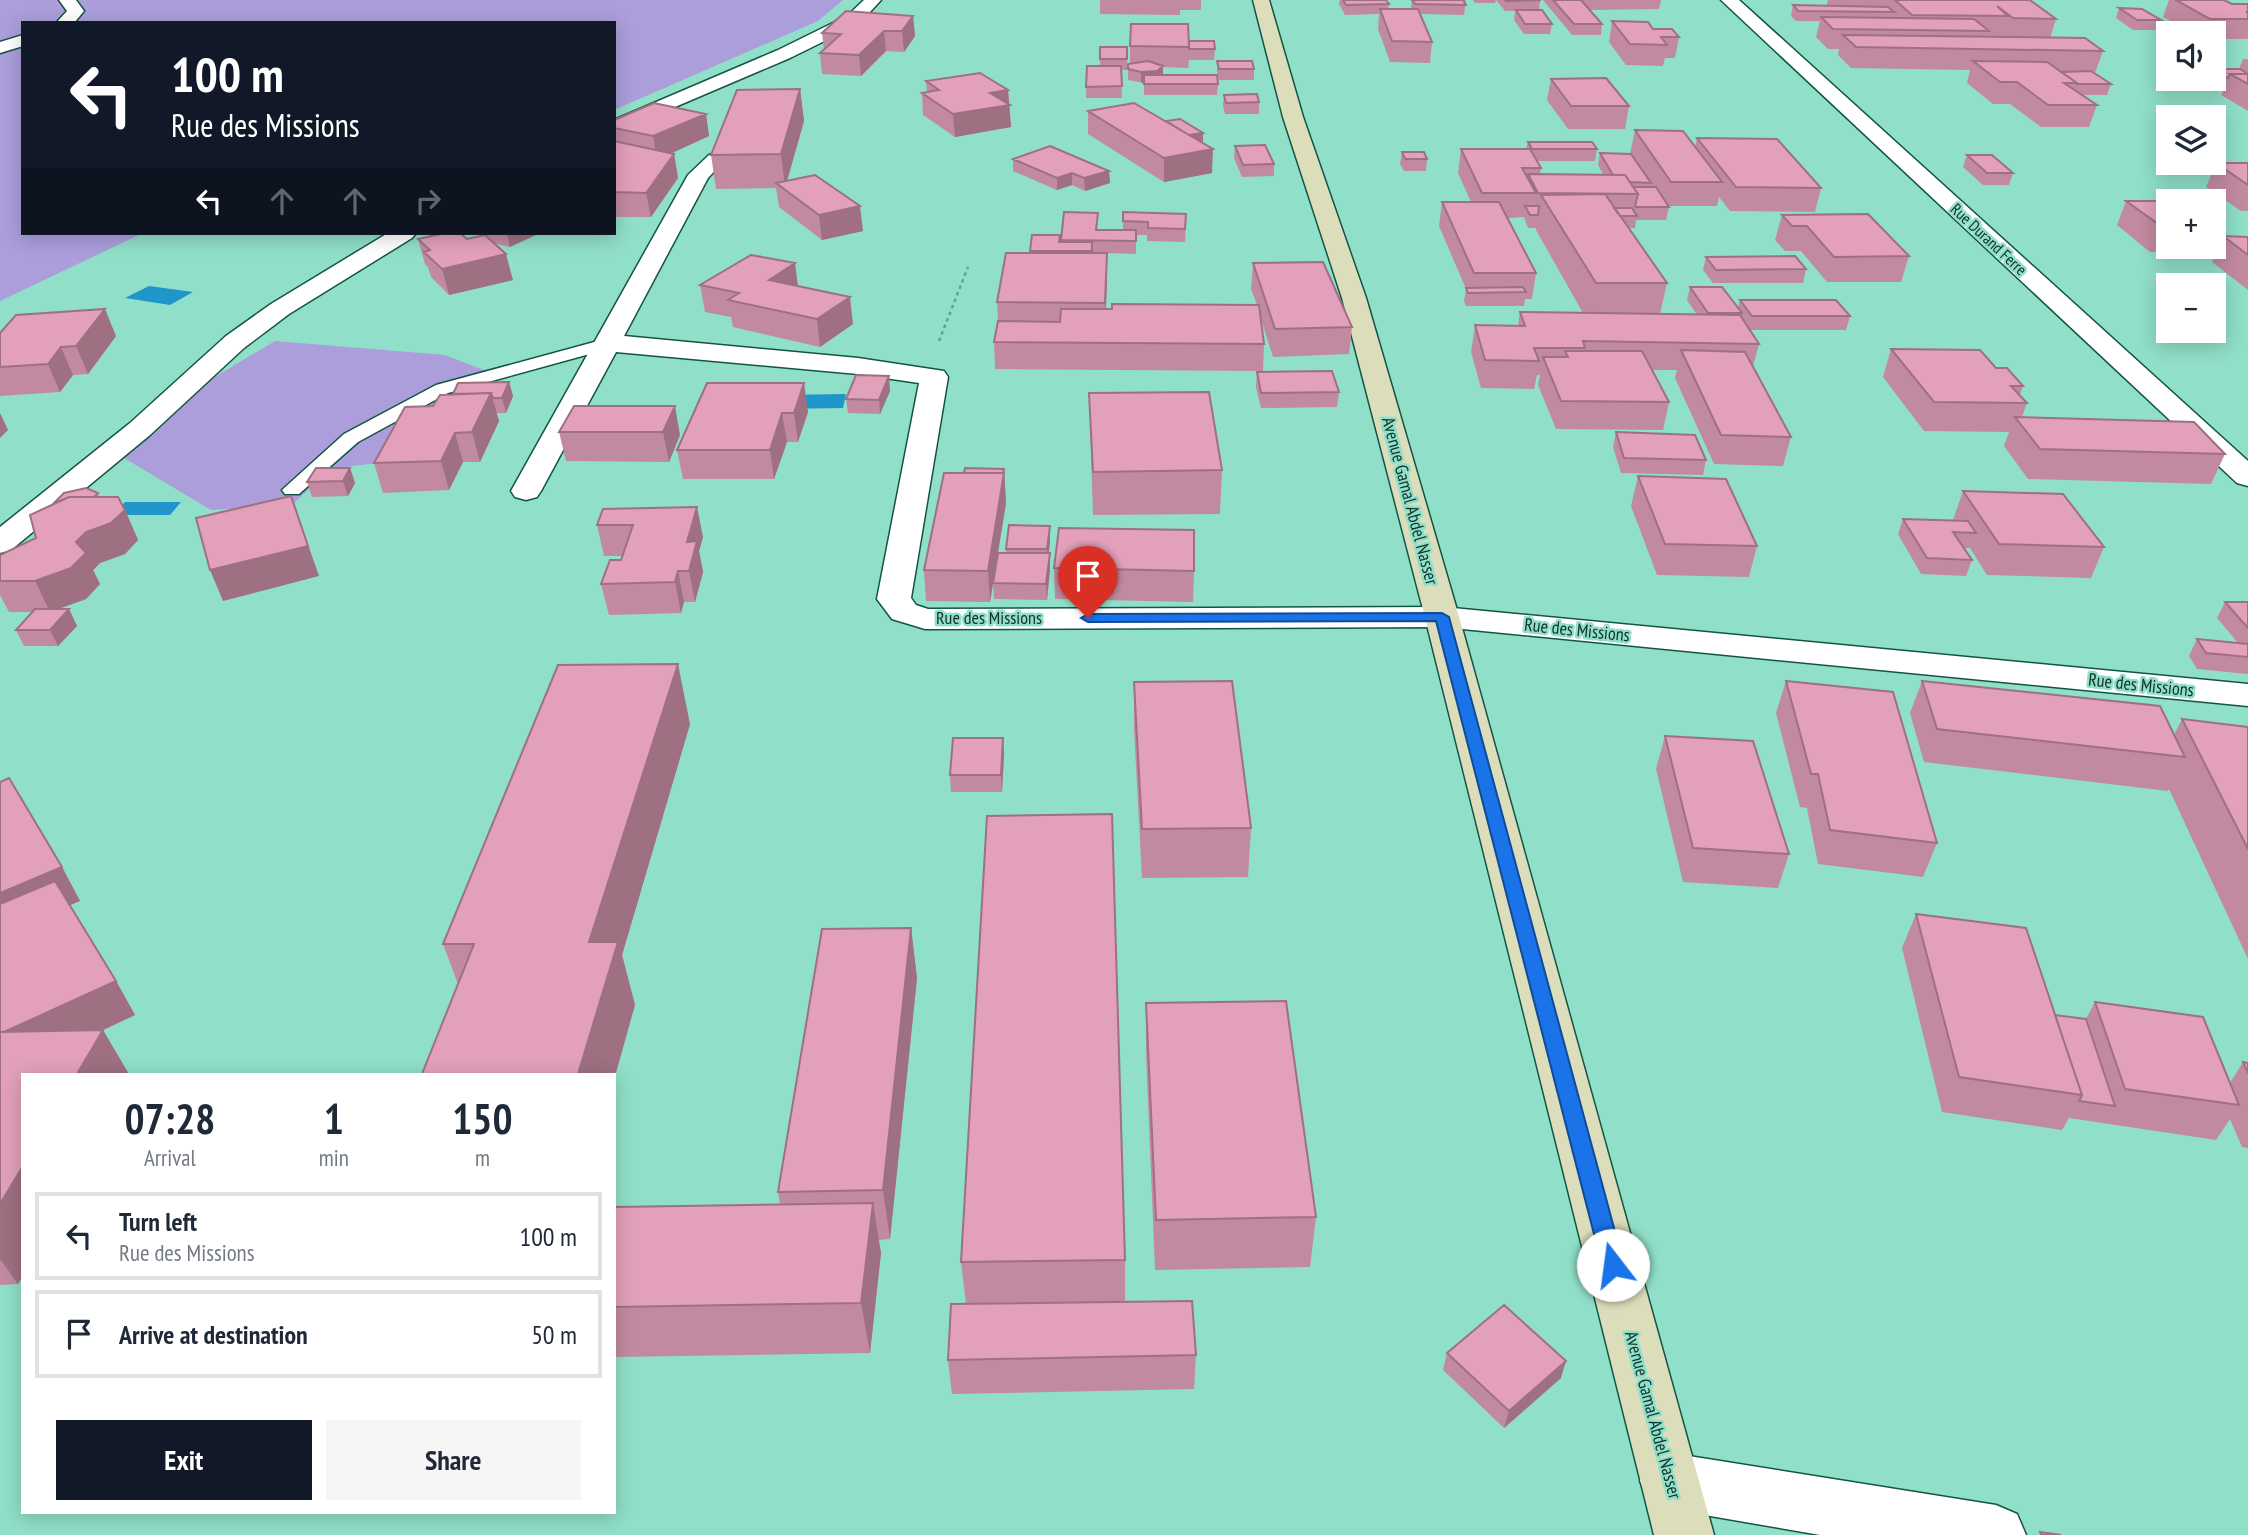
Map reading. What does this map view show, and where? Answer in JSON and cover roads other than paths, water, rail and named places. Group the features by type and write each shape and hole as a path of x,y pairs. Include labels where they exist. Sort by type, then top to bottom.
{"street":[{"path":"66,21 76,11 67,0"},
{"path":"616,126 796,49 853,20 873,0"},
{"name":"Avenue Gamal Abdel Nasser","path":"1261,0 1293,117 1354,298 1442,617 1677,1508"},
{"name":"Rue Durand Ferre","path":"1729,0 2248,477"},
{"path":"0,48 21,41"},
{"path":"526,491 699,175 716,159"},
{"path":"0,543 140,429 235,342 280,309 401,235"},
{"name":"Rue des Missions","path":"609,343 858,366 934,377 894,599 904,612 925,619 1442,617 2248,695"},
{"path":"1677,1508 1996,1535"}],"lane":[{"path":"292,490 351,438 442,389 609,343"}],"water":[{"path":"149,286 193,292 170,305 125,298"},
{"path":"846,394 843,408 779,409 783,395"},
{"path":"125,502 181,502 170,515 113,515"}]}
